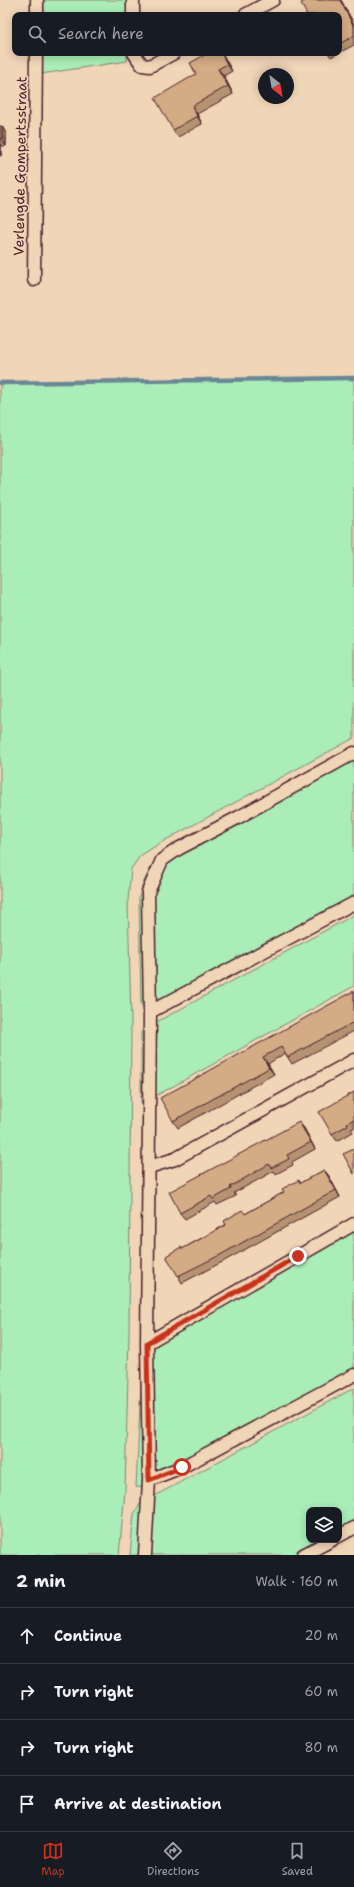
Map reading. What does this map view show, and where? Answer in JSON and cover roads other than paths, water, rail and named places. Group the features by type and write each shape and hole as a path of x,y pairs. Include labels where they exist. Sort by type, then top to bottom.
{"street":[{"path":"37,0 37,12"},
{"path":"133,12 134,0"},
{"path":"251,12 273,0"},
{"name":"Verlengde Gompertsstraat","path":"34,280 36,56"},
{"path":"136,56 142,65 150,66 168,56"},
{"path":"145,1555 149,1480 147,1343 150,1012 148,892 162,860 178,848 239,817 354,752"},
{"path":"150,1012 354,903"},
{"path":"148,1167 175,1158 354,1060"},
{"path":"147,1343 354,1224"},
{"path":"149,1480 182,1467 354,1375"},
{"path":"342,1534 354,1528"},
{"path":"303,1555 326,1543"}],"waterway":[{"path":"0,383 354,378"}]}
